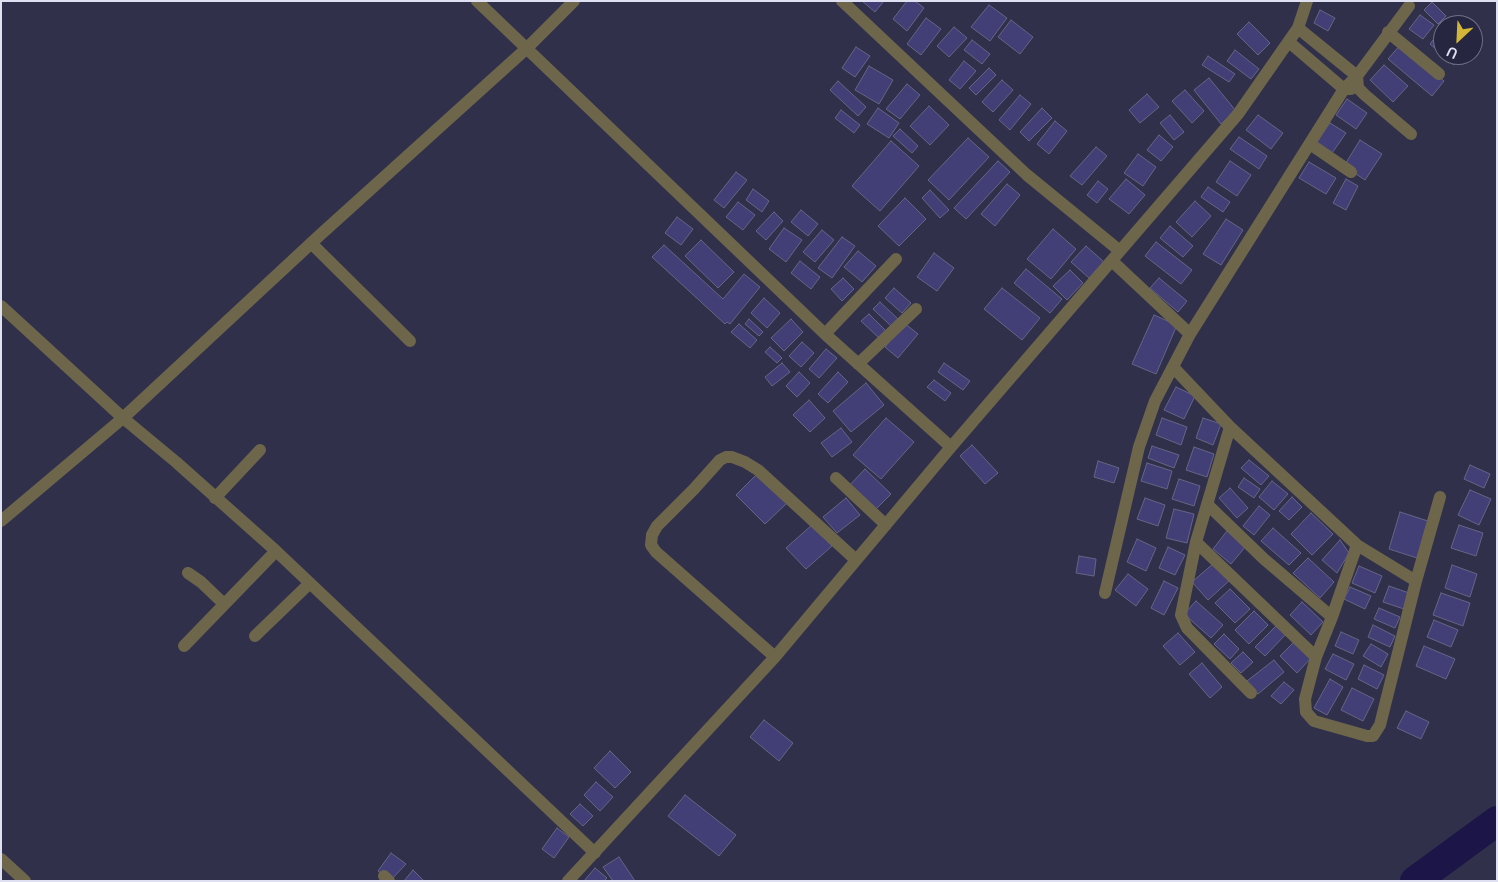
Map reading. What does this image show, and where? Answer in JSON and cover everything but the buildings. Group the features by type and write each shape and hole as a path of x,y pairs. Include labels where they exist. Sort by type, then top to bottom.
{"street":[{"path":"477,1 825,334 951,447"},
{"path":"1,522 123,418 526,49 574,1"},
{"path":"842,1 1026,175 1116,256 1190,334"},
{"path":"568,881 776,657 951,447 1238,114 1298,28 1307,1"},
{"path":"1105,593 1139,447 1155,401 1190,334 1344,89 1357,82 1388,32 1409,6"},
{"path":"1298,28 1411,134"},
{"path":"1388,32 1439,74"},
{"path":"1289,42 1344,89"},
{"path":"1310,144 1351,172"},
{"path":"312,243 410,341"},
{"path":"825,334 896,260"},
{"path":"1,306 123,418 276,551 595,853"},
{"path":"858,364 916,309"},
{"path":"1173,367 1230,427 1357,545 1416,581"},
{"path":"1230,427 1196,542 1181,616 1187,628 1252,693"},
{"path":"215,498 260,450"},
{"path":"776,657 656,552 651,545 652,535 657,526 720,460 732,457 758,470 856,560"},
{"path":"836,478 886,525"},
{"path":"1357,545 1316,657 1305,699 1306,712 1314,721 1373,736 1380,725 1416,581 1440,497"},
{"path":"1207,504 1264,559 1332,617"},
{"path":"1196,542 1316,657"},
{"path":"184,646 276,551"},
{"path":"188,573 201,582 224,604"},
{"path":"255,636 310,583"},
{"path":"1,859 25,881"}],"waterway":[{"path":"1415,881 1497,821"}]}
